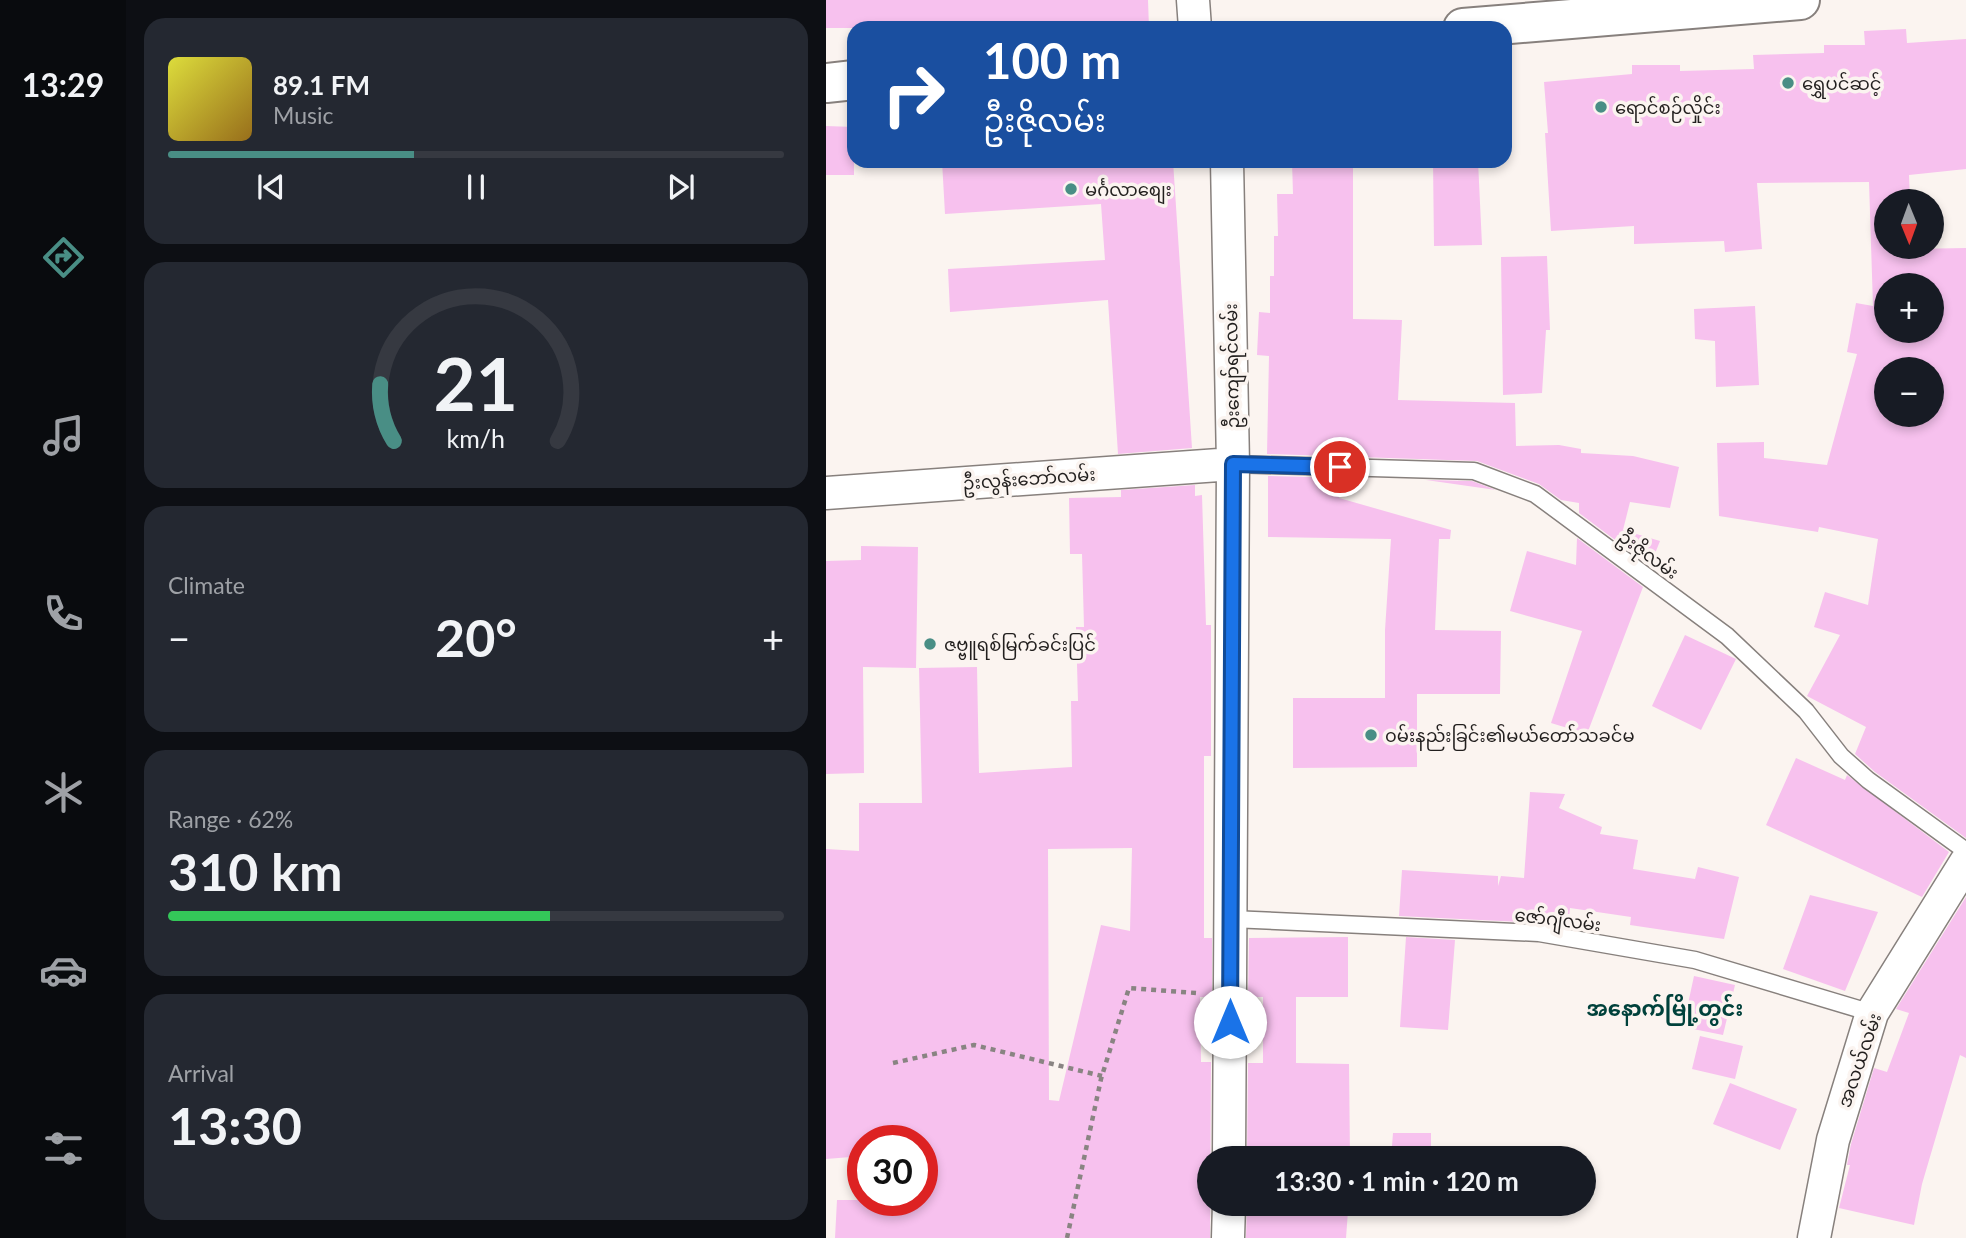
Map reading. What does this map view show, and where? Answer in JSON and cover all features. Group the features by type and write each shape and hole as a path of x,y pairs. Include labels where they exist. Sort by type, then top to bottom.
{"main road":[{"path":"1512,24 1800,0"},
{"path":"826,83 847,81"}],"street":[{"path":"1193,0 1194,21"},
{"name":"ဦးကျော်ရင်လမ်း","path":"1227,168 1233,464 1229,1146"},
{"name":"ဦးလွန်းဘော်လမ်း","path":"826,493 1233,464"},
{"name":"အလယ်လမ်း","path":"1814,1238 1833,1140 1872,1013 1966,862"},
{"path":"1228,1238 1229,1216"}],"lane":[{"name":"ဦးဇိုလမ်း","path":"1233,464 1474,471 1535,494 1727,636 1806,711 1841,756 1868,780 1966,851"},
{"name":"ဇော်ဂျီလမ်း","path":"1231,919 1539,933 1695,960 1872,1013"}],"path":[{"path":"1067,1238 1102,1076 1129,988 1230,995"},
{"path":"893,1063 974,1045 1102,1076"}],"building":[{"path":"826,0 1148,0 1149,21 847,21 847,28 826,28"},
{"path":"1906,29 1907,43 1966,39 1966,169 1909,175 1910,189 1874,189 1874,259 1944,259 1944,248 1966,248 1966,838 1875,772 1855,754 1866,727 1807,696 1840,635 1814,627 1825,592 1868,605 1878,539 1819,527 1818,532 1719,516 1717,443 1764,442 1764,458 1827,465 1857,354 1847,352 1856,303 1873,306 1869,182 1757,183 1762,249 1725,252 1724,241 1634,244 1634,226 1551,231 1544,82 1632,74 1632,65 1680,65 1680,71 1754,69 1753,55 1824,53 1824,45 1865,45 1864,31"},
{"path":"826,126 847,127 847,168 854,168 854,175 826,175"},
{"path":"942,168 1173,168 1192,448 1118,454 1108,300 950,312 948,269 1105,260 1101,204 945,214"},
{"path":"1292,168 1353,168 1353,319 1402,320 1398,400 1515,403 1516,446 1559,445 1581,449 1581,453 1633,456 1679,467 1670,508 1630,502 1623,530 1660,541 1650,566 1579,513 1579,503 1561,500 1539,484 1477,461 1267,454 1269,356 1257,355 1259,312 1270,313 1274,236 1278,236 1277,194 1293,194"},
{"path":"1433,168 1478,168 1482,245 1434,246"},
{"path":"1547,256 1550,330 1546,330 1542,393 1503,395 1501,257"},
{"path":"1755,306 1759,385 1716,387 1715,341 1695,339 1694,309"},
{"path":"1268,476 1344,478 1339,498 1451,530 1450,539 1439,539 1435,630 1501,631 1500,694 1417,694 1417,767 1293,768 1293,698 1385,698 1385,630 1391,539 1268,537"},
{"path":"1426,480 1472,481 1496,490"},
{"path":"1195,485 1195,496 1202,495 1206,625 1211,625 1211,756 1204,756 1204,938 1212,938 1212,997 1200,997 1201,1062 1211,1062 1211,1146 1197,1146 1197,1216 1210,1216 1210,1238 835,1238 837,1200 847,1200 847,1216 938,1216 938,1125 847,1125 847,1157 826,1159 826,849 859,851 859,803 922,803 919,668 977,667 979,773 1072,767 1071,701 1078,701 1076,627 1084,627 1082,554 1070,554 1069,498 1121,497 1121,490","holes":["1132,848 1130,931 1101,925 1059,1101 1049,1100 1048,849"]},
{"path":"1577,538 1643,587 1587,734 1551,723 1582,631 1510,611 1527,551 1576,565"},
{"path":"861,546 918,547 916,668 863,667 864,773 826,774 826,561 861,560"},
{"path":"1685,635 1736,659 1701,730 1652,706"},
{"path":"1796,758 1845,780 1847,775 1949,852 1922,897 1766,825"},
{"path":"1530,792 1565,794 1559,808 1602,827 1600,834 1638,840 1633,869 1695,879 1698,867 1739,877 1724,939 1630,925 1631,917 1570,908 1568,927 1539,923 1399,916 1402,870 1498,876 1498,886 1501,876 1524,878"},
{"path":"1810,895 1878,912 1845,991 1783,969"},
{"path":"1966,897 1966,1058 1960,1055 1922,1184 1914,1225 1839,1208 1850,1165 1847,1165 1851,1144 1874,1068 1887,1072 1909,1013 1896,1009"},
{"path":"1348,937 1348,997 1296,997 1296,1063 1349,1064 1350,1146 1247,1146 1248,1063 1263,1063 1263,997 1248,997 1249,938"},
{"path":"1406,937 1455,940 1448,1030 1400,1027"},
{"path":"1694,976 1735,985 1723,1035 1683,1027"},
{"path":"1700,1036 1743,1046 1735,1079 1692,1069"},
{"path":"1730,1083 1797,1109 1780,1150 1713,1124"},
{"path":"1393,1133 1431,1133 1431,1146 1392,1146"},
{"path":"1247,1216 1348,1216 1346,1238 1246,1238"}],"place":[{"name":"ရွှေပင်ဆင့်","path":"1788,83"},
{"name":"ရောင်စဉ်လှိုင်း","path":"1601,107"},
{"name":"မင်္ဂလာစျေး","path":"1071,189"},
{"name":"ဇဗ္ဗူရစ်မြက်ခင်းပြင်","path":"930,644"},
{"name":"၀မ်းနည်းခြင်း၏မယ်တော်သခင်မ","path":"1371,735"}],"district":[{"name":"အနောက်မြို့တွင်း","path":"1665,1007"}],"route":[{"path":"1230,1022 1233,464 1340,467"}]}
